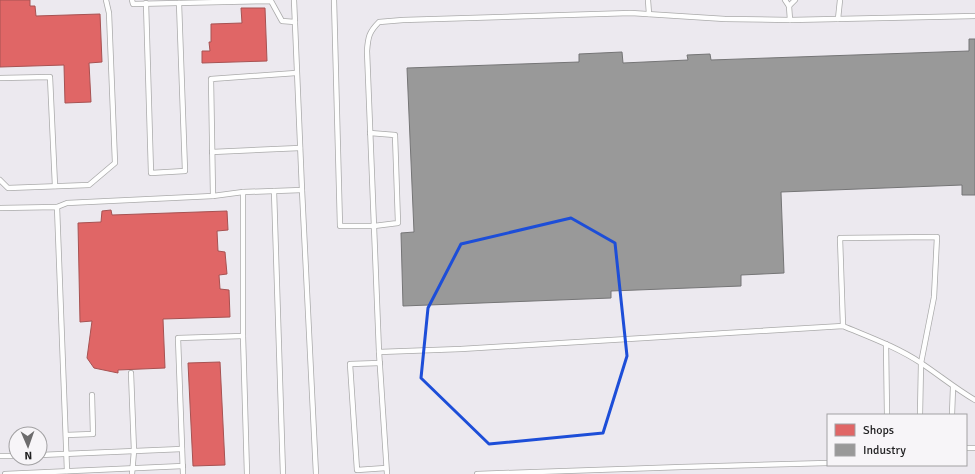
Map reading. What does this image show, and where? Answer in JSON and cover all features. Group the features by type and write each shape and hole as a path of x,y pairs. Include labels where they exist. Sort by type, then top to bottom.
{"lane":[{"path":"0,180 8,188 89,185 115,162 109,13 106,0"},
{"path":"132,0 133,4 271,1 282,21 295,22"},
{"path":"294,0 296,73 316,474"},
{"path":"334,0 340,226 374,226 398,223 395,135 370,133"},
{"path":"648,0 649,14"},
{"path":"785,0 789,6 790,20"},
{"path":"789,6 795,0"},
{"path":"838,19 840,0"},
{"path":"146,3 151,173 185,171 179,3"},
{"path":"380,363 350,364 357,470 386,471 380,363 379,352 367,51 368,38 372,29 379,22 631,12 725,19 790,20 975,16"},
{"path":"213,196 211,78 296,73"},
{"path":"0,78 50,77 55,186"},
{"path":"212,152 300,148"},
{"path":"0,208 57,207 67,203 213,196 243,192 302,190"},
{"path":"274,191 283,474"},
{"path":"243,192 243,336 247,474"},
{"path":"57,207 67,471"},
{"path":"843,326 840,238 937,237 934,297 921,363 920,414"},
{"path":"379,352 469,349 843,326 886,344 921,363 953,387 975,400"},
{"path":"183,474 178,338 243,336"},
{"path":"886,344 887,414"},
{"path":"131,373 134,451 132,471"},
{"path":"952,414 953,387"},
{"path":"66,435 93,434 92,395"},
{"path":"48,455 182,449"},
{"path":"477,474 827,463"},
{"path":"5,474 67,471 132,471 183,466"}],"highlighted area":[{"path":"571,218 615,243 627,356 603,433 489,444 421,378 428,308 461,244"}],"shaded area":[{"path":"0,0 975,0 975,474 0,474"}],"building: Shops":[{"path":"0,0 30,0 30,6 35,6 36,16 100,14 102,62 89,63 91,102 65,103 64,65 0,67"},
{"path":"241,8 265,8 267,61 202,63 202,51 210,51 209,42 211,42 211,24 242,23"},
{"path":"111,210 112,215 227,211 228,230 217,231 218,251 225,252 227,274 219,275 220,289 229,290 230,317 163,319 165,368 118,370 118,373 94,368 87,358 92,321 80,322 78,223 101,222 102,211"},
{"path":"220,362 225,465 193,466 188,363"}],"building: Industry":[{"path":"969,39 975,39 975,195 962,195 962,185 781,192 784,273 741,275 741,286 611,291 611,298 403,306 401,233 414,232 407,68 579,62 579,54 622,52 623,63 688,60 687,55 710,54 711,60 969,51"}]}
